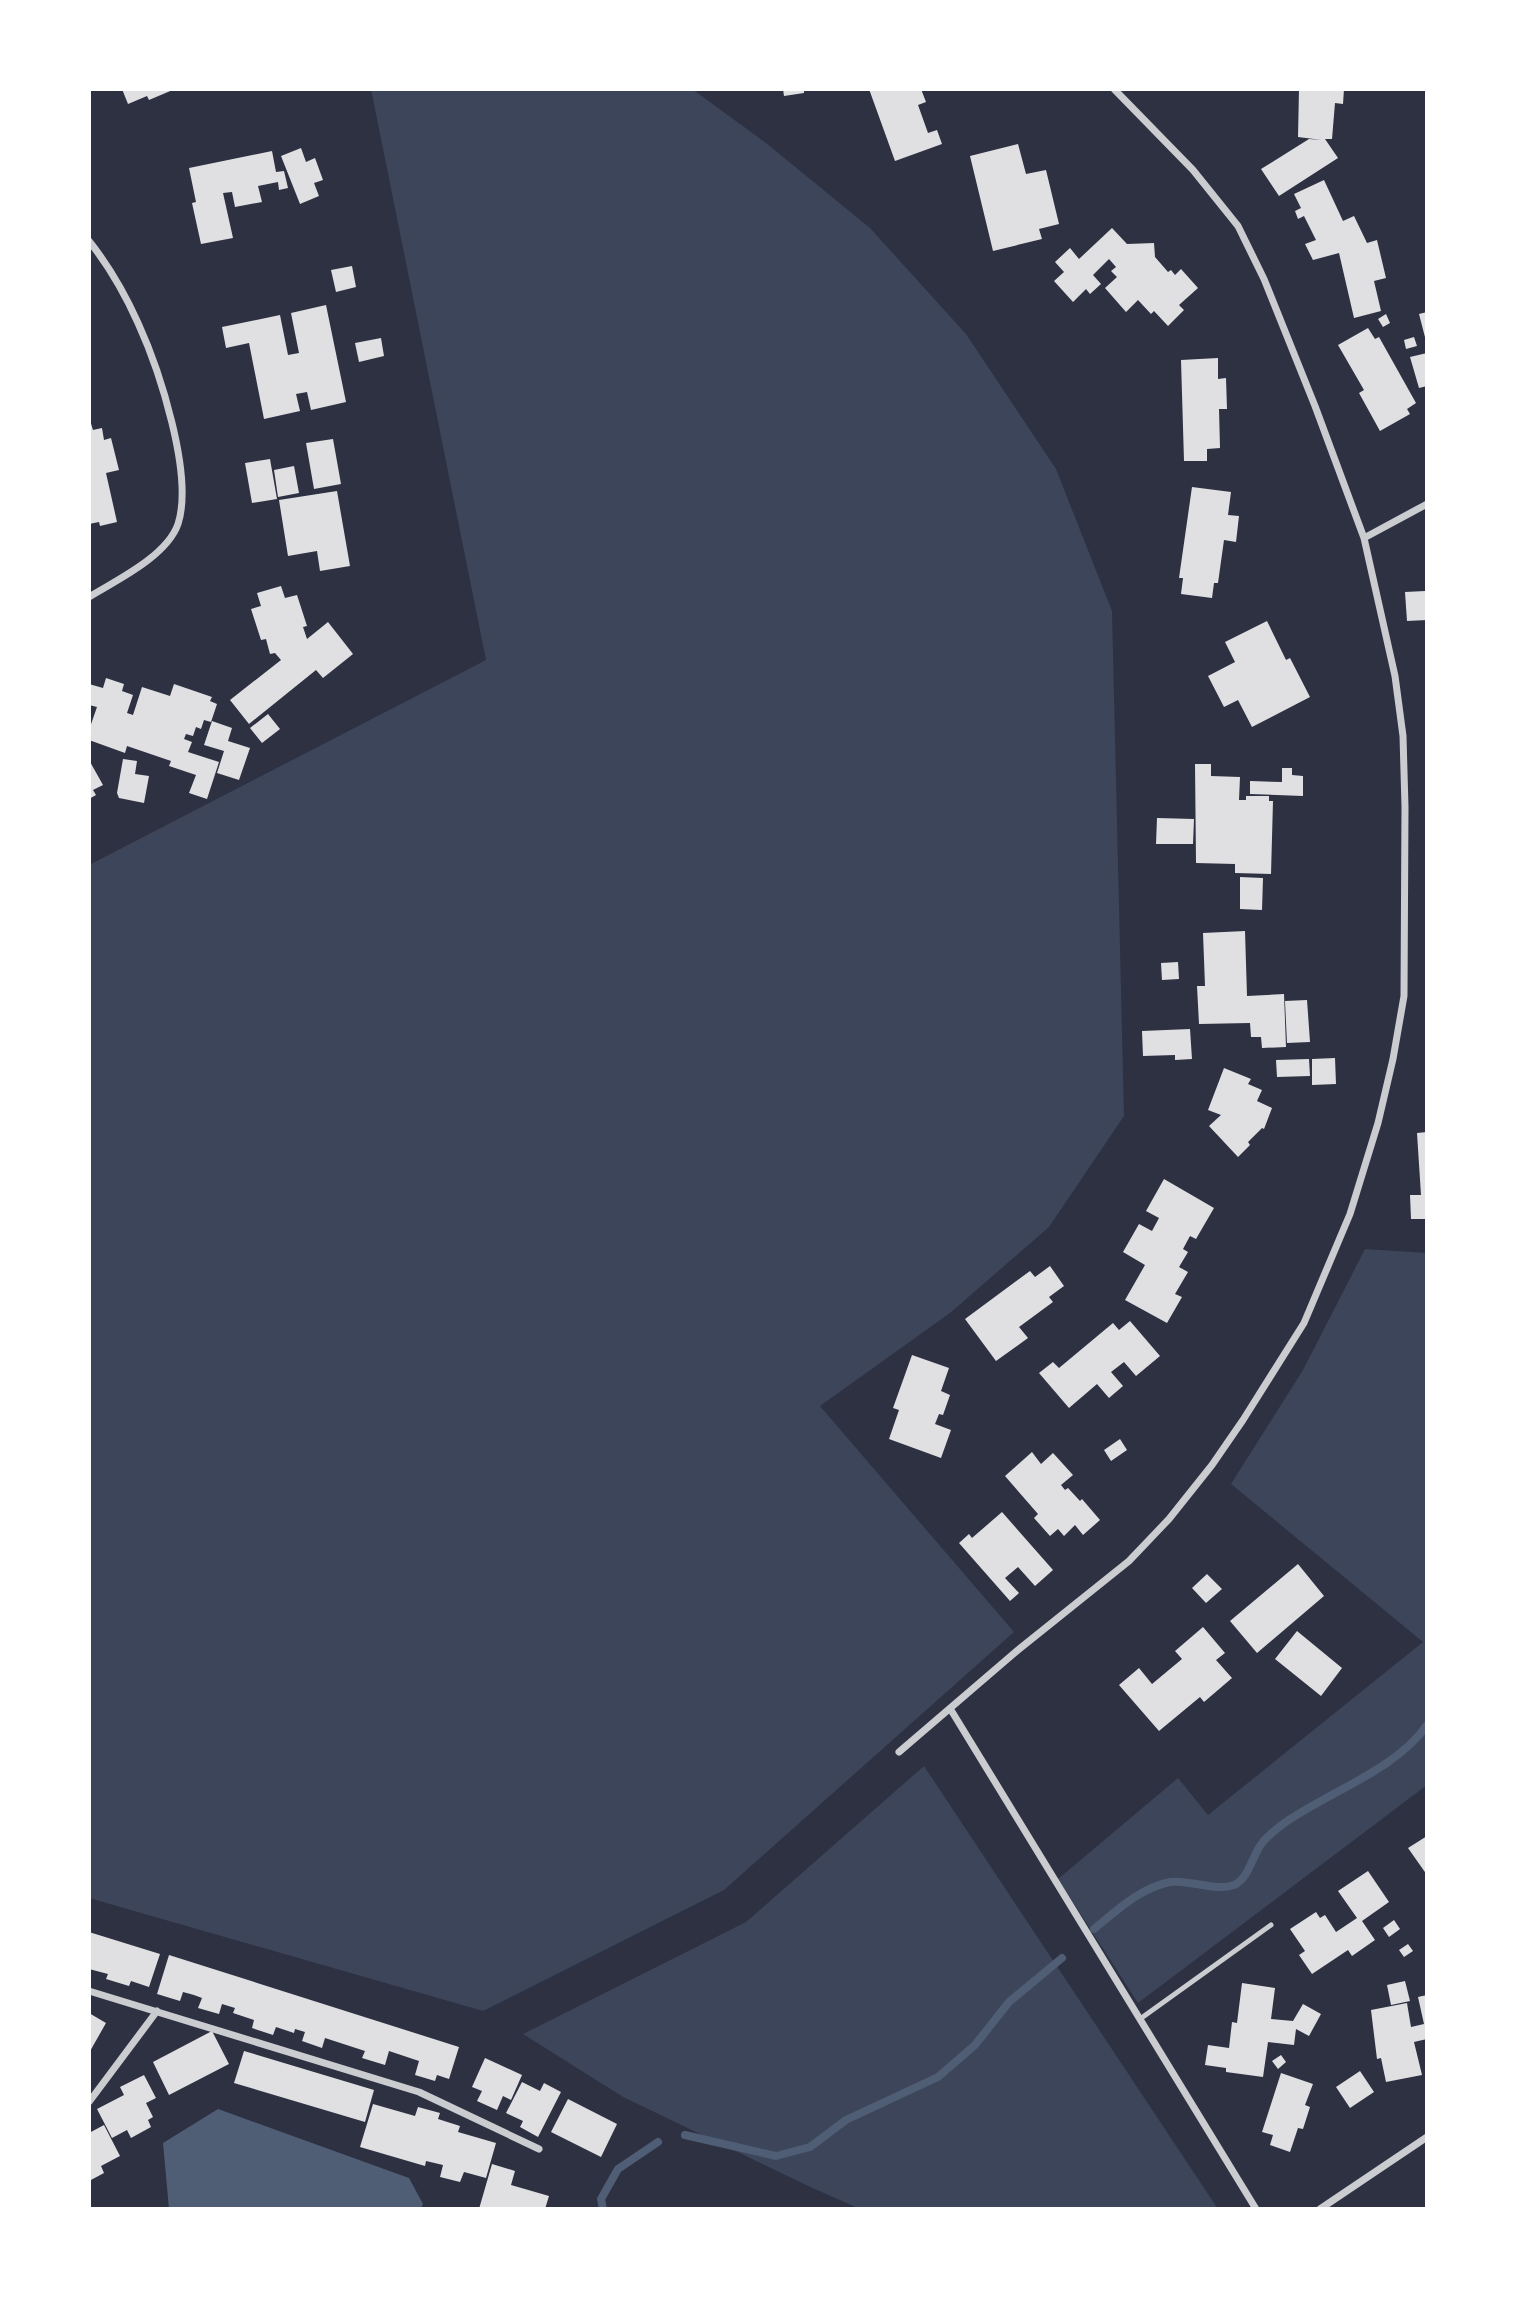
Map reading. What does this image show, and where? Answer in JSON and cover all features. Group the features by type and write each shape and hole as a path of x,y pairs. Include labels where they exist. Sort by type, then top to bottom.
{"street":[{"path":"899,1752 1018,1650 1129,1561 1169,1519 1220,1454 1304,1323 1350,1214 1378,1123 1404,996 1405,807 1402,736 1395,676 1364,538 1264,279 1238,226 1193,170 1114,89"},
{"path":"89,241 106,262 139,323 165,395 180,462 182,501 178,525 165,544 141,565 89,597"},
{"path":"1364,538 1427,503"},
{"path":"951,1710 1256,2209"},
{"path":"89,1991 419,2092 539,2149"},
{"path":"89,2102 157,2011"},
{"path":"1320,2209 1427,2137"}],"lane":[{"path":"1140,2020 1271,1924"}],"shaded area":[{"path":"371,89 692,89 766,143 870,228 966,334 1056,469 1112,611 1124,1116 1049,1227 950,1313 820,1406 1014,1632 724,1890 483,2011 89,1898 89,865 486,660"},
{"path":"1365,1249 1427,1253 1427,1785 1138,2003 1058,1879 1178,1778 1208,1815 1423,1642 1231,1484 1303,1370"},
{"path":"924,1766 1218,2209 860,2209 623,2097 523,2034 746,1922"},
{"path":"218,2109 409,2178 423,2204 421,2209 169,2209 163,2143"}],"building":[{"path":"122,89 175,89 149,100 147,96 128,104"},
{"path":"783,89 804,89 804,93 784,96"},
{"path":"869,89 921,89 926,102 918,105 928,133 937,130 942,144 895,161"},
{"path":"1299,89 1344,89 1343,104 1335,103 1332,139 1325,139 1338,158 1279,196 1261,169 1309,139 1322,140 1298,137"},
{"path":"1018,144 1026,174 1046,170 1059,224 1039,229 1042,239 993,251 970,156"},
{"path":"301,148 306,162 315,158 323,180 314,183 319,196 300,204 281,156"},
{"path":"272,151 276,172 284,171 288,188 279,190 278,182 258,186 262,202 235,207 232,192 223,193 233,238 201,244 192,203 196,202 189,168"},
{"path":"1324,180 1343,221 1354,216 1367,243 1377,240 1386,278 1374,281 1381,311 1354,318 1339,253 1313,260 1305,244 1316,240 1304,216 1298,219 1295,211 1301,208 1294,194"},
{"path":"1112,228 1127,244 1154,243 1155,257 1168,272 1171,270 1175,275 1181,269 1198,288 1179,305 1184,310 1168,326 1154,311 1151,314 1138,300 1126,312 1105,288 1117,277 1111,271 1116,267 1109,259 1093,275 1101,284 1090,294 1086,289 1073,302 1054,281 1064,272 1055,262 1070,248 1079,259"},
{"path":"352,266 356,287 336,292 331,270"},
{"path":"326,305 346,402 311,410 307,392 296,394 300,411 264,419 249,343 226,348 222,327 280,315 288,355 299,353 291,313"},
{"path":"1427,312 1427,340 1426,341 1419,314"},
{"path":"1386,314 1390,323 1383,327 1378,319"},
{"path":"1368,328 1375,339 1379,337 1416,403 1407,409 1410,414 1380,431 1359,393 1364,390 1338,345"},
{"path":"1414,337 1417,346 1406,349 1404,340"},
{"path":"381,338 384,356 359,362 355,343"},
{"path":"1427,353 1427,386 1419,388 1410,357"},
{"path":"1218,358 1218,379 1226,378 1227,409 1219,409 1220,448 1207,449 1207,461 1184,461 1181,360"},
{"path":"89,417 93,430 102,428 104,440 111,438 119,470 106,473 117,522 100,526 99,522 89,524"},
{"path":"333,439 341,484 314,489 306,443"},
{"path":"270,459 277,499 252,503 245,463"},
{"path":"294,466 299,493 278,497 274,470"},
{"path":"1192,487 1231,492 1228,515 1239,516 1236,542 1224,540 1218,583 1214,583 1212,598 1181,594 1183,578 1179,578"},
{"path":"337,491 350,566 320,571 317,551 288,556 279,500"},
{"path":"281,586 285,598 297,595 307,626 303,627 307,639 328,622 353,654 323,678 316,670 249,724 230,700 281,660 275,653 270,654 266,639 261,640 251,609 261,606 257,593"},
{"path":"1425,591 1427,620 1407,621 1405,592"},
{"path":"1267,621 1286,660 1290,658 1310,697 1252,727 1238,700 1224,707 1208,676 1235,662 1225,642"},
{"path":"106,678 124,684 122,691 133,695 127,713 133,715 142,687 170,696 174,684 212,697 210,701 217,704 211,722 204,720 201,729 196,727 193,736 186,734 184,739 192,742 188,752 219,762 207,799 189,793 196,775 169,766 171,761 127,746 125,753 89,740 89,730 97,707 89,705 89,684 103,688"},
{"path":"268,714 280,729 262,743 250,728"},
{"path":"212,721 232,728 228,741 250,748 239,780 217,773 224,751 204,745"},
{"path":"123,759 137,761 135,774 149,776 144,803 119,798 117,793"},
{"path":"89,760 103,785 93,790 96,795 89,799"},
{"path":"1195,764 1211,764 1211,776 1240,777 1239,800 1246,800 1246,796 1269,796 1269,801 1273,801 1271,874 1235,873 1235,864 1196,863"},
{"path":"1282,768 1292,768 1292,775 1303,776 1303,796 1250,794 1250,781 1282,782"},
{"path":"1157,818 1194,819 1193,844 1156,844"},
{"path":"1240,877 1263,878 1262,910 1240,909"},
{"path":"1245,931 1247,996 1284,994 1286,1047 1262,1048 1261,1037 1251,1037 1250,1023 1199,1024 1197,986 1205,986 1203,933"},
{"path":"1178,962 1179,979 1162,980 1161,963"},
{"path":"1307,1000 1310,1042 1287,1043 1285,1001"},
{"path":"1190,1029 1192,1059 1175,1060 1175,1055 1143,1056 1142,1031"},
{"path":"1335,1058 1336,1084 1312,1085 1312,1059"},
{"path":"1309,1059 1310,1076 1277,1077 1276,1060"},
{"path":"1224,1068 1251,1079 1248,1084 1262,1090 1257,1101 1272,1108 1264,1129 1248,1142 1250,1145 1238,1157 1209,1126 1221,1115 1208,1110"},
{"path":"1427,1132 1427,1219 1411,1219 1410,1195 1421,1195 1417,1133"},
{"path":"1164,1179 1214,1208 1196,1239 1190,1236 1183,1249 1188,1252 1179,1267 1188,1272 1175,1294 1182,1297 1167,1323 1125,1300 1145,1265 1123,1252 1139,1224 1152,1231 1159,1218 1146,1211"},
{"path":"1050,1266 1064,1286 1049,1297 1053,1302 1019,1327 1028,1338 996,1361 965,1319 1030,1271 1035,1277"},
{"path":"1130,1321 1160,1356 1136,1376 1124,1362 1111,1372 1123,1386 1109,1398 1097,1384 1069,1408 1039,1373 1053,1362 1059,1368 1113,1323 1119,1330"},
{"path":"912,1355 949,1368 941,1391 950,1395 943,1415 939,1414 935,1424 951,1430 941,1458 889,1439 899,1410 893,1408"},
{"path":"1120,1439 1127,1450 1111,1461 1104,1450"},
{"path":"1032,1452 1041,1464 1053,1453 1073,1475 1061,1485 1065,1490 1068,1488 1080,1501 1082,1499 1100,1520 1083,1535 1075,1525 1064,1536 1058,1529 1050,1536 1034,1518 1038,1514 1005,1476"},
{"path":"1002,1512 1053,1570 1035,1586 1018,1567 1005,1578 1019,1593 1010,1601 959,1543 969,1534 972,1538"},
{"path":"1298,1564 1324,1596 1257,1653 1230,1621"},
{"path":"1207,1574 1222,1589 1206,1603 1192,1588"},
{"path":"1203,1627 1225,1653 1216,1660 1232,1678 1204,1702 1200,1697 1159,1731 1119,1685 1139,1668 1152,1684 1182,1659 1175,1651"},
{"path":"1297,1631 1342,1668 1321,1696 1275,1659"},
{"path":"1427,1836 1427,1875 1408,1848"},
{"path":"1368,1871 1389,1902 1362,1921 1375,1940 1352,1956 1348,1950 1312,1974 1299,1955 1305,1951 1290,1929 1316,1912 1320,1918 1325,1915 1336,1932 1357,1918 1338,1891"},
{"path":"1394,1920 1400,1929 1389,1937 1383,1928"},
{"path":"89,1932 160,1954 149,1987 131,1981 129,1986 106,1979 108,1974 89,1969"},
{"path":"1408,1944 1413,1951 1404,1957 1399,1950"},
{"path":"169,1955 459,2047 449,2079 437,2075 435,2081 415,2075 419,2061 389,2051 385,2065 362,2058 365,2051 325,2038 322,2048 302,2041 305,2032 295,2029 294,2033 276,2027 273,2035 252,2028 254,2020 233,2013 235,2008 222,2004 219,2014 198,2008 202,1998 194,1995 183,1992 180,2001 157,1994"},
{"path":"1405,1981 1410,2001 1391,2005 1387,1985"},
{"path":"1242,1983 1275,1988 1271,2019 1293,2021 1303,2004 1321,2014 1309,2036 1296,2029 1294,2045 1268,2042 1263,2077 1226,2072 1226,2068 1205,2065 1208,2045 1229,2048 1232,2022 1237,2023"},
{"path":"1427,1995 1427,2039 1414,2042 1422,2075 1386,2082 1381,2058 1377,2059 1371,2010 1407,2003 1411,2027 1424,2024 1418,1997"},
{"path":"89,2013 106,2023 89,2053"},
{"path":"212,2031 229,2064 169,2095 153,2062"},
{"path":"244,2051 374,2090 365,2122 234,2083"},
{"path":"1281,2055 1286,2062 1278,2069 1272,2061"},
{"path":"485,2058 522,2075 511,2100 503,2096 497,2110 477,2101 482,2091 472,2087"},
{"path":"1360,2071 1374,2092 1350,2108 1336,2087"},
{"path":"1281,2073 1313,2084 1305,2105 1310,2107 1303,2129 1298,2128 1290,2152 1270,2145 1273,2135 1262,2132"},
{"path":"144,2075 156,2098 146,2103 153,2117 148,2120 151,2127 131,2138 127,2130 112,2138 97,2109 124,2095 120,2087"},
{"path":"522,2082 540,2091 544,2083 561,2092 538,2137 520,2127 523,2121 506,2113"},
{"path":"568,2099 617,2124 601,2157 551,2132"},
{"path":"373,2104 415,2116 418,2107 440,2113 438,2119 460,2126 458,2132 496,2143 486,2178 464,2172 460,2182 440,2177 443,2165 426,2161 425,2166 360,2147"},
{"path":"104,2125 120,2156 101,2166 104,2173 89,2181 89,2133"},
{"path":"492,2164 515,2171 511,2185 549,2196 545,2209 479,2209"}],"waterway":[{"path":"1094,1929 1129,1901 1159,1885 1178,1882 1226,1887 1239,1882 1260,1846 1274,1831 1301,1812 1380,1768 1414,1741 1427,1725"},
{"path":"685,2135 776,2156 810,2147 846,2120 938,2077 975,2045 1009,2002 1062,1958"},
{"path":"603,2209 601,2199 618,2169 658,2142"}]}
